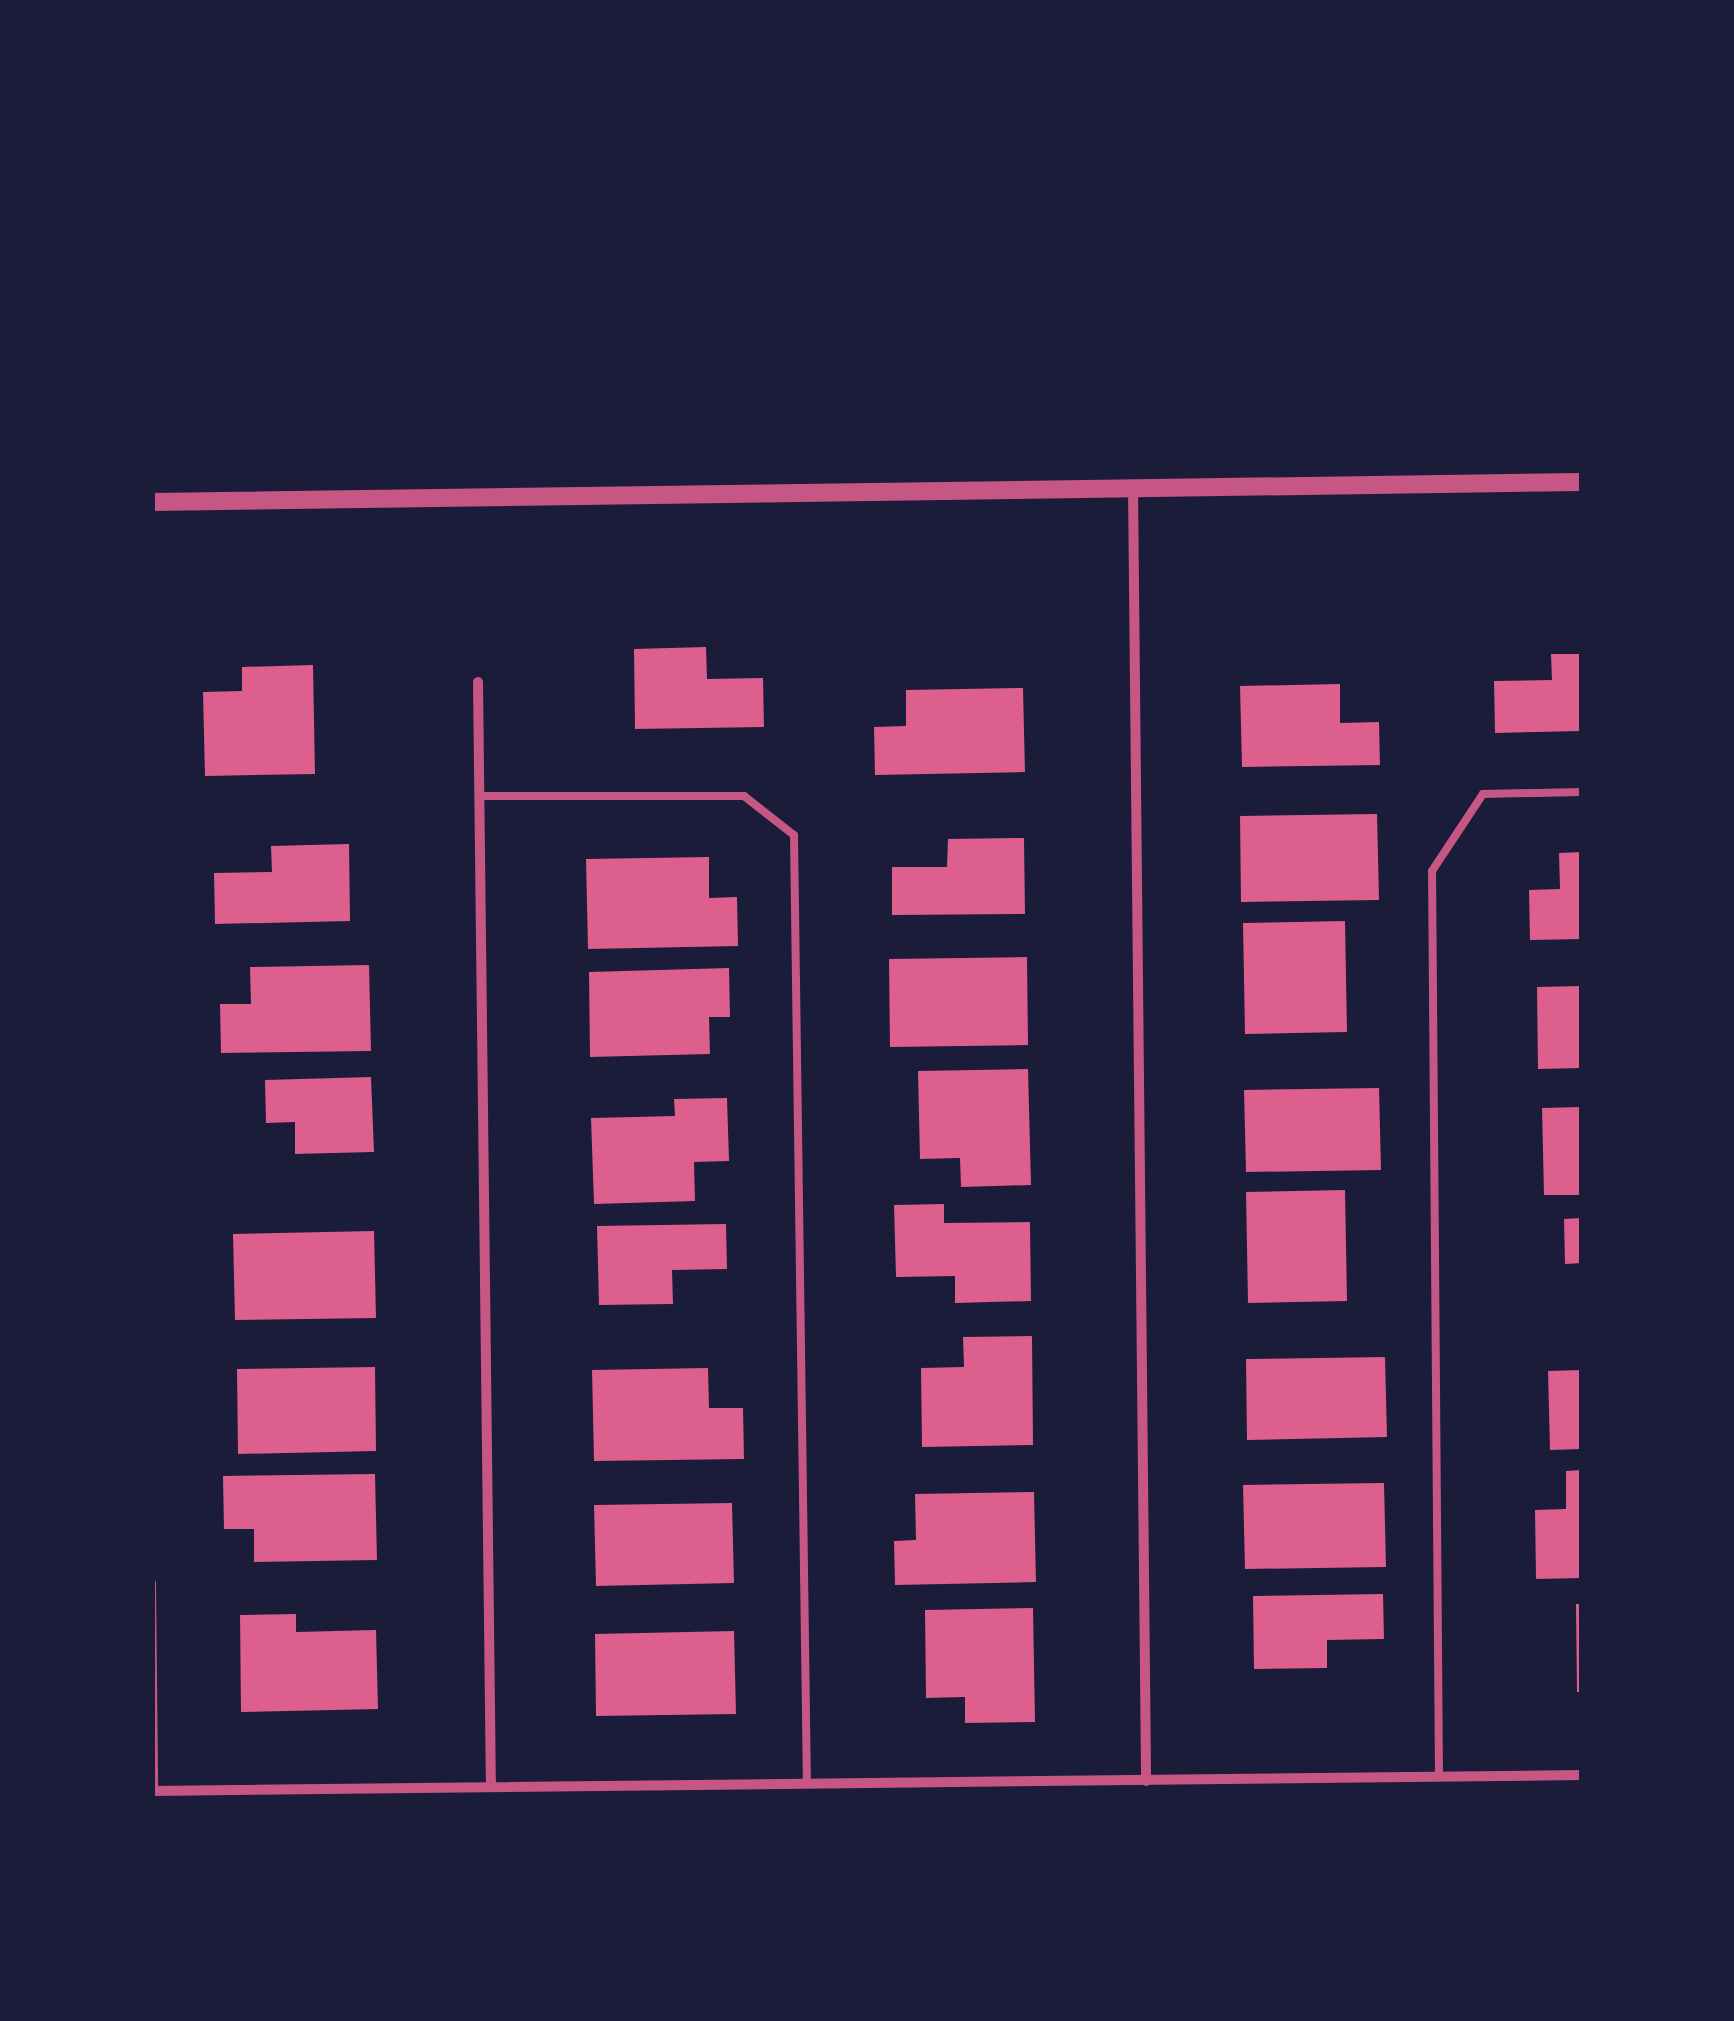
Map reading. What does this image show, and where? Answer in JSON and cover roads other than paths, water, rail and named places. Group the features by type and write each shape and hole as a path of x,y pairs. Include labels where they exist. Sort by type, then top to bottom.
{"street":[{"path":"152,502 1582,482"},
{"path":"1133,488 1146,1781"},
{"path":"478,682 491,1786"},
{"path":"154,1791 1582,1774"}],"lane":[{"path":"1439,1777 1432,871 1483,794 1582,792"},
{"path":"480,796 744,796 794,835 807,1784"},
{"path":"152,1583 154,1791"}]}
